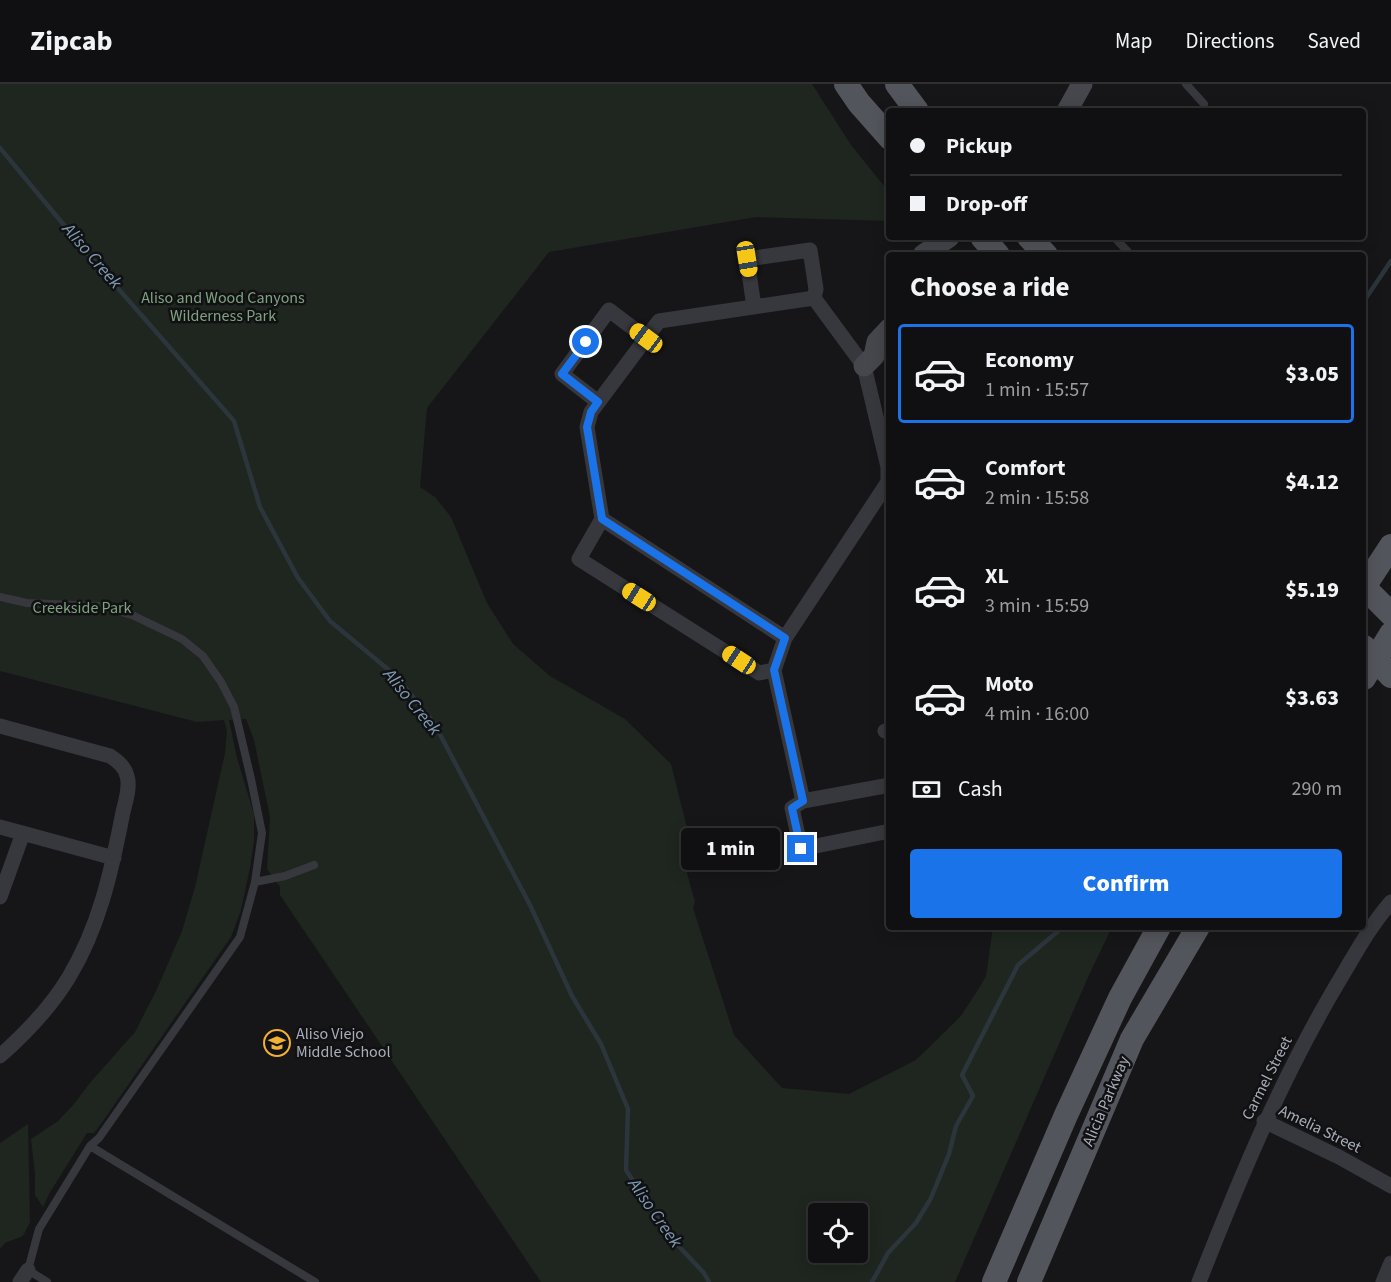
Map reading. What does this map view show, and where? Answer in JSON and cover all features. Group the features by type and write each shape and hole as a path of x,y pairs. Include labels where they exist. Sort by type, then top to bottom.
{"main road":[{"path":"846,84 859,103 886,133"},
{"path":"897,84 916,108"},
{"path":"985,240 995,252"},
{"path":"1032,240 1043,252"},
{"path":"1366,584 1391,546"},
{"path":"1366,589 1391,614"},
{"path":"1374,665 1391,634"},
{"name":"Alicia Parkway","path":"994,1282 1066,1115 1120,998 1157,930"},
{"name":"Alicia Parkway","path":"1029,1282 1132,1039 1196,930"}],"street":[{"path":"1069,108 1081,90 1082,84"},
{"path":"754,307 747,259 810,250 816,289 814,298"},
{"path":"774,670 759,673 579,559 602,519 587,427 591,412 659,321 814,298"},
{"path":"814,298 876,360"},
{"path":"598,402 562,374 609,310 646,338"},
{"path":"886,332 877,342 876,360 886,445"},
{"path":"803,801 774,670 785,638 886,489"},
{"path":"602,519 785,638"},
{"path":"0,726 110,756 119,762 128,779 114,858 103,903 89,939 68,978 42,1014 0,1056"},
{"path":"886,786 803,801 792,808 801,849 886,832"},
{"path":"0,827 114,858"},
{"path":"0,897 23,833"},
{"name":"Carmel Street","path":"1199,1282 1264,1121 1317,1018 1361,943 1391,902"},
{"name":"Amelia Street","path":"1264,1121 1339,1157 1391,1186"},
{"path":"1383,1282 1391,1263"}],"lane":[{"path":"1186,84 1204,104"},
{"path":"1117,240 1128,252"},
{"path":"0,597 27,603 99,606 132,615 160,626 182,639 203,656 221,682 234,707 262,833 255,882 240,937 99,1138 90,1146 39,1229 24,1276 47,1282"},
{"path":"255,882 285,876 314,865"},
{"path":"90,1146 315,1282"}],"green space":[{"name":"Aliso and Wood Canyons Wilderness Park","path":"0,84 812,84 851,145 886,188 886,221 756,217 549,252 427,408 420,487 435,497 451,517 487,603 513,644 550,676 625,719 671,764 687,828 685,866 695,902 693,908 734,1035 782,1088 849,1094 916,1060 961,1016 981,985 986,976 993,930 1111,930 955,1282 541,1282 280,895 280,887 267,869 270,817 254,740 246,719 229,720 237,758 254,814 254,841 250,868 241,910 231,937 103,1121 94,1133 87,1133 43,1207 35,1195 31,1139 58,1121 135,1032 157,989 182,931 195,887 225,753 227,731 224,720 197,722 0,671"},
{"path":"28,1124 30,1222 23,1236 5,1243 0,1249 0,1143"}],"waterway":[{"name":"Aliso Creek","path":"0,148 88,254 234,421 260,507 298,578 330,621 396,676 434,723 530,905 572,996 601,1044 628,1109 626,1170 670,1237 704,1273 709,1282"},
{"path":"1366,298 1391,261"},
{"path":"872,1282 888,1253 916,1223 931,1198 949,1154 956,1126 973,1096 962,1075 1018,965 1059,930"}],"place":[{"name":"Aliso Viejo Middle School","path":"277,1043"}],"route":[{"path":"586,342 562,374 598,402 591,412 587,427 602,519 785,638 774,670 803,801 792,808 801,849"}],"park label":[{"name":"Creekside Park","path":"82,608"}]}
